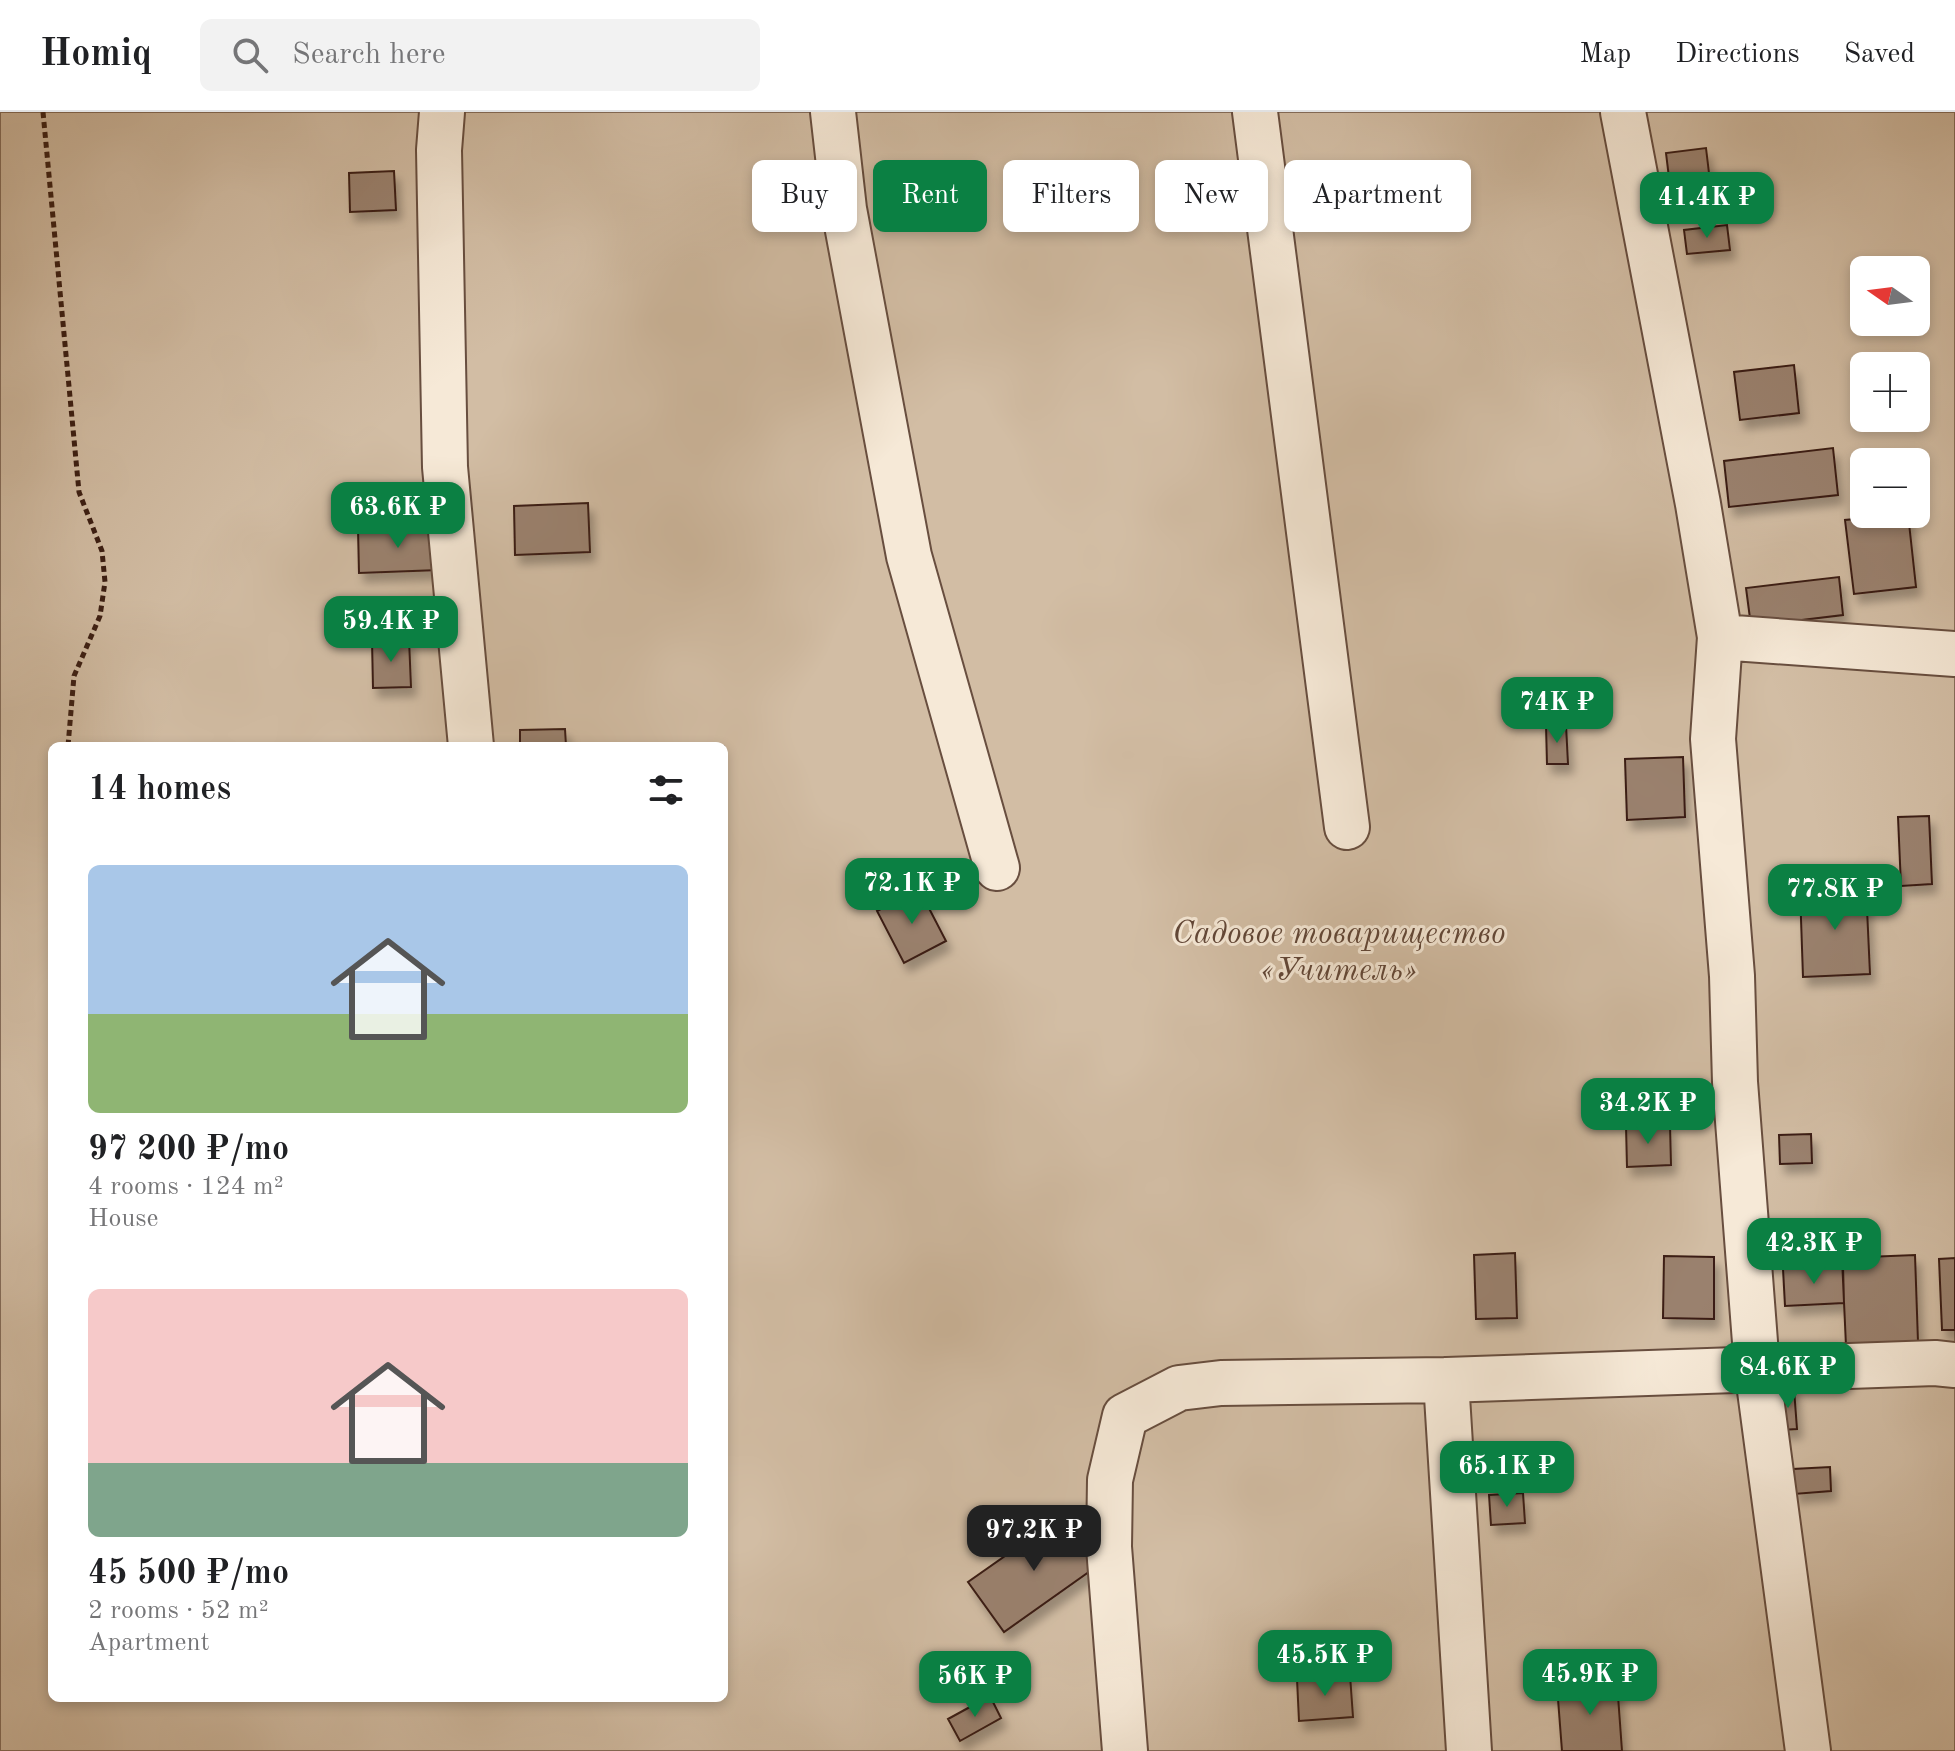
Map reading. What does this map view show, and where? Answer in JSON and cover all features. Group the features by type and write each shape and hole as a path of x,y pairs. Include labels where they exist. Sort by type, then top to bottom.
{"street":[{"path":"442,112 439,150 445,467 471,742"},
{"path":"833,112 844,209 909,556 997,868"},
{"path":"1255,112 1347,827"},
{"path":"1623,112 1698,504 1720,637 1713,739 1731,960 1735,1082 1757,1368 1808,1751"},
{"path":"1720,637 1955,654"},
{"path":"1125,1751 1109,1507 1110,1480 1125,1416 1179,1388 1221,1383 1446,1380 1757,1368 1955,1365"},
{"path":"1446,1380 1469,1751"}],"path":[{"path":"43,112 79,492 102,551 105,582 100,616 74,676 68,742"}],"green space":[{"name":"Садовое товарищество «Учитель»","path":"0,112 1955,112 1955,1751 0,1751"}],"building":[{"path":"1706,148 1711,190 1671,194 1666,153"},
{"path":"394,171 396,210 350,212 349,173"},
{"path":"1727,225 1730,250 1687,254 1684,230"},
{"path":"1794,365 1799,413 1740,420 1734,372"},
{"path":"1833,448 1838,495 1729,507 1724,461"},
{"path":"588,503 590,552 515,555 514,506"},
{"path":"1845,520 1850,520 1850,528 1910,528 1916,587 1854,594"},
{"path":"437,526 439,570 359,573 358,529"},
{"path":"1839,577 1843,615 1751,626 1746,588"},
{"path":"409,639 411,687 373,688 372,640"},
{"path":"1546,725 1566,725 1568,764 1547,764"},
{"path":"565,729 566,742 520,742 520,730"},
{"path":"1683,757 1685,817 1627,820 1625,759"},
{"path":"1929,816 1932,884 1901,886 1898,817"},
{"path":"1866,887 1870,974 1803,977 1800,890"},
{"path":"919,889 946,941 904,963 877,911"},
{"path":"1670,1125 1671,1165 1627,1167 1626,1126"},
{"path":"1811,1134 1812,1163 1780,1164 1779,1135"},
{"path":"1515,1253 1517,1318 1476,1319 1474,1255"},
{"path":"1915,1255 1918,1342 1846,1346 1842,1258"},
{"path":"1664,1256 1714,1257 1714,1319 1663,1318"},
{"path":"1955,1258 1955,1330 1942,1330 1939,1259"},
{"path":"1843,1266 1844,1303 1785,1306 1783,1269"},
{"path":"1794,1389 1797,1429 1781,1430 1778,1390"},
{"path":"1830,1467 1831,1491 1794,1494 1793,1469"},
{"path":"1523,1493 1525,1523 1491,1525 1489,1495"},
{"path":"1065,1514 1100,1564 1004,1632 968,1582"},
{"path":"1350,1675 1353,1717 1299,1721 1297,1679"},
{"path":"1617,1682 1622,1751 1562,1751 1557,1686"},
{"path":"990,1696 1001,1718 960,1741 948,1719"}]}
